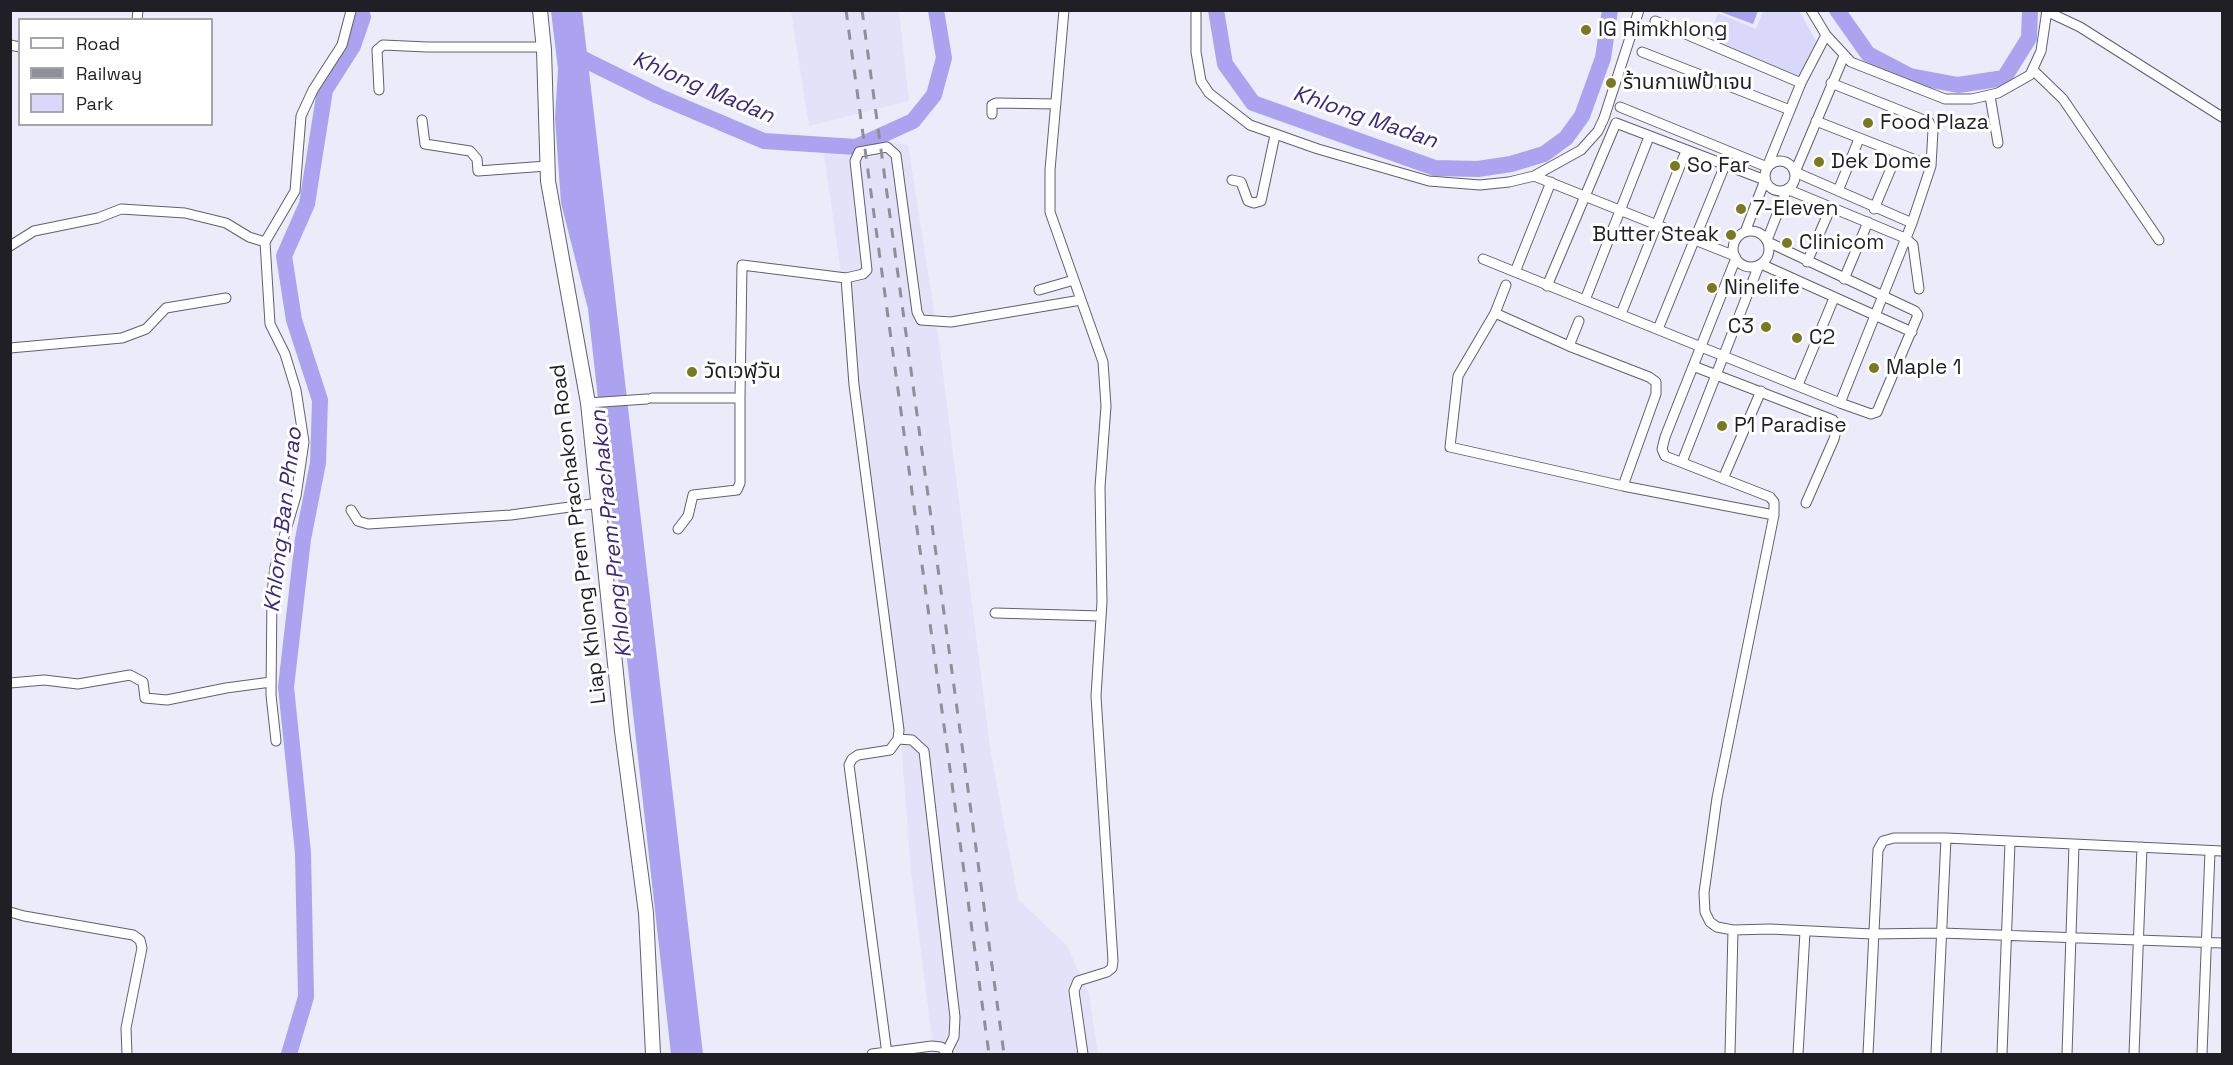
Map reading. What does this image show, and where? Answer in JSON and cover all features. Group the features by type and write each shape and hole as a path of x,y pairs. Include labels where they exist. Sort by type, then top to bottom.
{"street":[{"name":"Liap Khlong Prem Prachakon Road","path":"540,10 544,47 547,166 592,402 599,503 622,731 646,912 652,1054"},
{"path":"1064,10 1050,170 1050,212 1103,362 1105,381 1100,487 1103,542 1101,616 1096,696 1113,961 1112,968 1107,972 1078,981 1074,991 1083,1054"},
{"path":"1196,10 1196,52 1201,81 1209,93 1250,125 1275,135 1429,181 1480,185 1509,183 1534,176 1581,150 1598,131 1610,102 1640,10"},
{"path":"1811,10 1826,35 1844,56 1860,66 1945,99 1990,96 2015,85 2033,70 2041,51 2046,11 2080,27 2223,117"},
{"path":"276,741 271,682 273,585 296,496 304,442 296,390 285,354 270,327 265,242 295,191 301,116 305,104 342,45 351,11"},
{"path":"1655,21 1802,83"},
{"path":"1826,35 1790,110 1767,167 1765,180 1745,232 1736,241 1735,257 1662,449 1665,456 1770,497 1774,502 1774,515 1719,786 1704,893 1705,912 1710,922 1717,927 1732,930 1770,929 1872,934 1941,933 2223,943"},
{"path":"379,90 377,50 383,45 544,47"},
{"path":"1642,52 1790,110"},
{"path":"1682,462 1760,265 1768,257 1768,241 1787,189 1795,180 1795,172 1844,56"},
{"path":"2033,70 2063,99 2159,240"},
{"path":"1832,83 1929,122 1933,130 1931,166 1912,223 1840,403"},
{"path":"1990,96 1998,143"},
{"path":"992,114 992,105 996,103 1056,104"},
{"path":"1620,107 1767,167 1778,162 1792,167 1795,172 1912,223"},
{"path":"422,120 424,144 470,151 477,159 478,171 547,166"},
{"path":"1816,121 1931,166"},
{"path":"1547,286 1616,123 1765,180 1778,190 1787,189 1905,238 1913,245 1919,289"},
{"path":"1232,180 1241,182 1248,201 1254,203 1261,201 1275,135"},
{"path":"1585,300 1649,137"},
{"path":"1838,191 1859,139"},
{"path":"678,530 688,516 693,495 737,490 740,483 742,265 846,278 859,276 867,270 856,155 859,152 887,147 896,155 917,312 921,320 951,322 1081,300"},
{"path":"1621,314 1686,151"},
{"path":"1874,208 1897,154"},
{"path":"1658,329 1725,165"},
{"path":"1534,176 1695,240 1735,257 1746,266 1760,265 1912,332"},
{"path":"1515,272 1551,182"},
{"path":"1807,262 1831,207"},
{"path":"10,246 34,231 98,218 121,209 184,213 226,223 249,237 265,242"},
{"path":"1844,279 1868,222"},
{"path":"1483,259 1724,354 1840,403 1870,414 1877,412 1918,315 1915,311 1807,262 1768,241 1756,231 1745,232"},
{"path":"846,278 854,385 898,739 890,750 858,755 849,765 887,1054"},
{"path":"1039,290 1074,280"},
{"path":"1506,285 1495,313 1458,376 1450,447 1623,486 1774,515"},
{"path":"10,348 122,338 146,329 166,308 226,298"},
{"path":"1798,385 1834,298"},
{"path":"1495,313 1569,346 1649,377 1656,382 1656,394 1623,486"},
{"path":"1569,346 1579,321"},
{"path":"1693,366 1833,420 1837,426 1834,439 1806,503"},
{"path":"1723,479 1761,391"},
{"path":"592,402 740,398"},
{"path":"351,510 358,521 368,524 511,515 599,503"},
{"path":"995,613 1101,616"},
{"path":"10,682 44,680 78,684 130,675 143,682 144,698 166,700 271,682"},
{"path":"872,1054 887,1054 932,1046 941,1047 948,1053 954,1037 956,1017 924,752 912,740 898,739"},
{"path":"1868,1054 1872,934 1878,850 1883,841 1894,838 1946,838 2223,851"},
{"path":"1936,1054 1946,838"},
{"path":"2002,1054 2010,842"},
{"path":"2067,1054 2074,845"},
{"path":"2134,1054 2142,847"},
{"path":"2202,1054 2210,851"},
{"path":"10,912 134,935 140,940 142,948 126,1028 127,1054"},
{"path":"1730,1054 1732,930"},
{"path":"1798,1054 1805,932"}],"shaded area":[{"name":"Khlong Prem Prachakon","path":"551,11 582,11 703,1054 671,1054 588,309 561,203 555,118 558,69"},
{"path":"791,11 899,11 909,101 809,126"},
{"path":"1718,11 1758,11 1753,24"},
{"path":"884,141 908,145 939,342 990,747 1018,899 1067,946 1089,994 1098,1054 934,1054 911,872 894,650 824,153"}],"green space":[{"path":"1799,10 1817,43 1798,80 1708,41 1718,13 1756,29 1763,11"}],"waterway":[{"name":"Khlong Ban Phrao","path":"289,1054 306,997 303,853 286,687 303,539 318,463 320,400 294,320 284,256 307,204 325,90 353,46 363,17 359,10"},
{"name":"Khlong Madan","path":"571,53 658,96 764,141 856,147 913,121 934,95 944,58 936,10"},
{"name":"Khlong Madan","path":"1216,10 1225,64 1253,103 1435,168 1478,169 1511,164 1544,154 1566,138 1582,116 1603,58 1610,10"},
{"name":"Khlong Madan","path":"1837,10 1868,54 1910,76 1958,85 2004,78 2029,38 2030,10"}],"railway":[{"path":"846,10 989,1054"},
{"path":"862,10 1004,1054"}],"place":[{"name":"IG Rimkhlong","path":"1586,30"},
{"name":"ร้านกาแฟป้าเจน","path":"1611,83"},
{"name":"Food Plaza","path":"1868,123"},
{"name":"Dek Dome","path":"1819,162"},
{"name":"So Far","path":"1675,166"},
{"name":"7-Eleven","path":"1741,209"},
{"name":"Butter Steak","path":"1731,235"},
{"name":"Clinicom","path":"1787,243"},
{"name":"Ninelife","path":"1712,288"},
{"name":"C3","path":"1766,327"},
{"name":"C2","path":"1797,338"},
{"name":"Maple 1","path":"1874,368"},
{"name":"วัดเวฬุวัน","path":"692,372"},
{"name":"P1 Paradise","path":"1722,426"}]}
